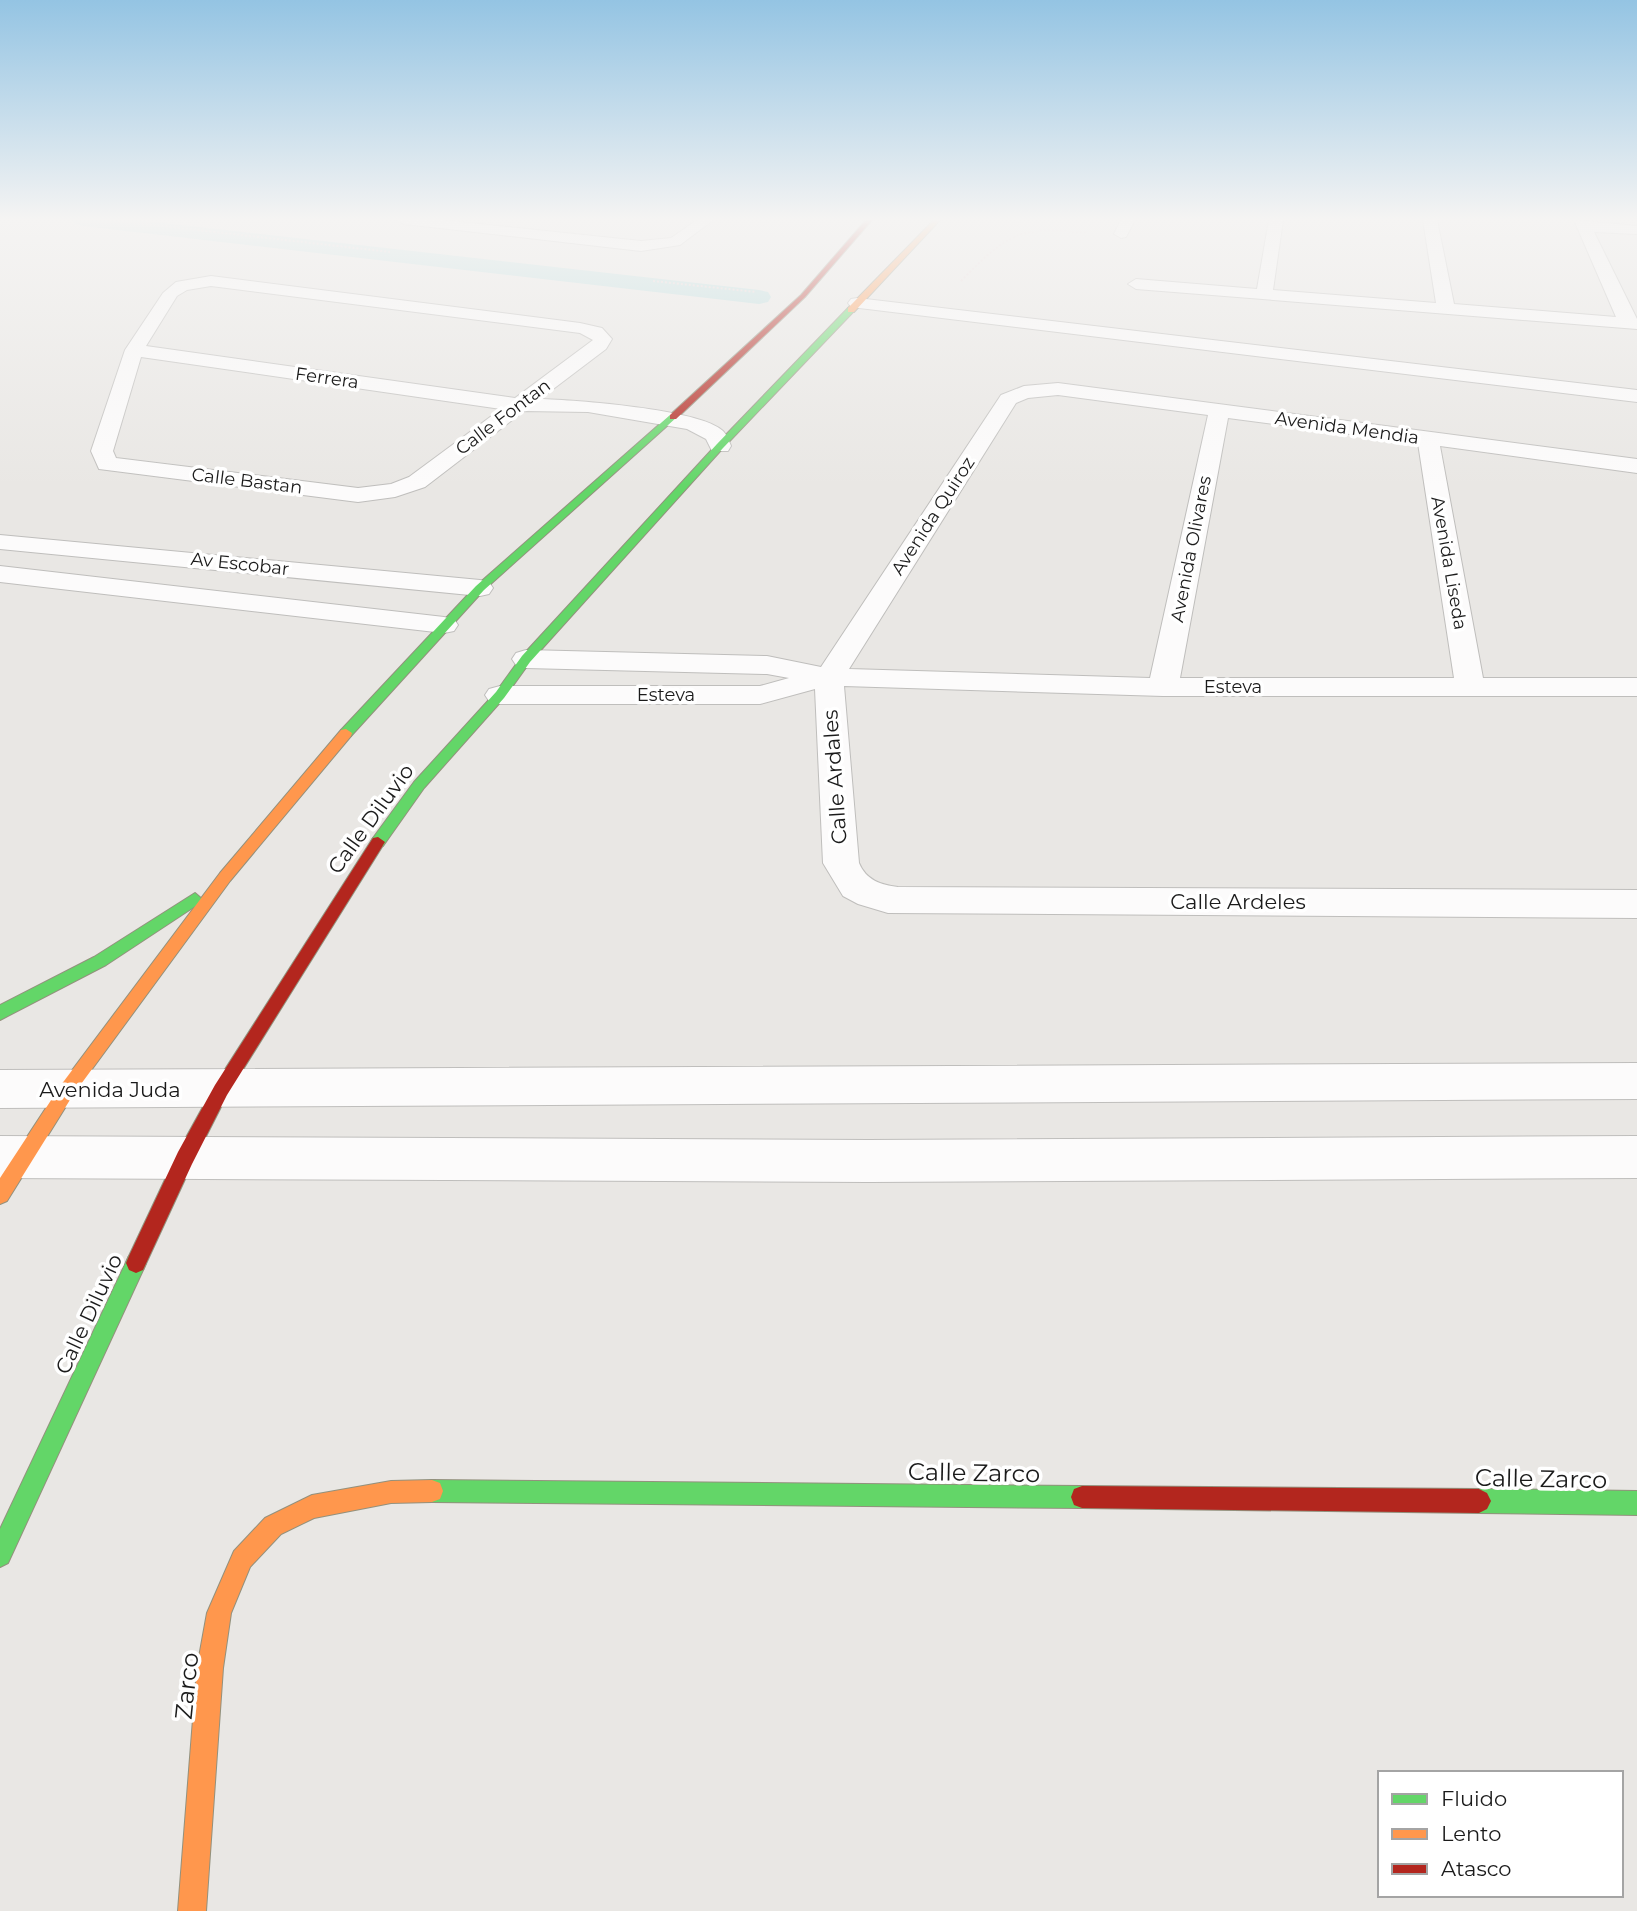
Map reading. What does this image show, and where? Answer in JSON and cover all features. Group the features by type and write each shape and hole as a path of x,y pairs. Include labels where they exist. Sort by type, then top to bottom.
{"street":[{"name":"Calle Fontan","path":"134,351 161,309"},
{"name":"Calle Fontan","path":"395,490 417,482 600,345 603,339 601,335 580,328 434,309"},
{"path":"0,1195 11,1157 67,1090 225,877 323,757 480,589 648,437 796,309"},
{"name":"Calle Diluvio","path":"0,1555 185,1158 221,1090 367,858 419,785 500,695 526,659 844,309"},
{"path":"910,309 1637,396"},
{"path":"1448,309 1632,323"},
{"name":"Ferrera","path":"134,351 519,405 587,406 707,429 715,435 720,446"},
{"name":"Calle Bastan","path":"134,351 102,457 107,464 358,495 395,490"},
{"name":"Avenida Mendia","path":"1058,389 1637,466"},
{"name":"Avenida Quiroz","path":"829,677 1008,399 1024,392 1058,389"},
{"name":"Ferrera","path":"519,405 566,422 648,437"},
{"name":"Avenida Olivares","path":"1163,687 1219,411"},
{"name":"Avenida Liseda","path":"1428,439 1470,687"},
{"name":"Av Escobar","path":"0,542 480,589"},
{"path":"0,574 444,625"},
{"name":"Esteva","path":"526,659 768,665 829,677 1163,687 1637,687"},
{"name":"Esteva","path":"500,695 760,695 829,677"},
{"name":"Calle Ardales","path":"829,677 841,863 845,877"},
{"path":"0,1013 46,993 145,936 225,877"},
{"name":"Calle Ardeles","path":"845,877 871,896 898,901 1637,904"},
{"name":"Avenida Juda","path":"0,1089 1637,1081"},
{"path":"11,1157 869,1161 1637,1157"},
{"name":"Calle Zarco","path":"312,1507 391,1492 450,1490 1634,1507"},
{"name":"Zarco","path":"192,1911 210,1668 219,1613 242,1559 273,1526 312,1507"}],"traffic: fast":[{"path":"378,842 419,785 500,695 526,659 720,446 851,310"},
{"path":"346,733 480,588 673,417"},
{"path":"0,1013 100,961 195,899"},
{"path":"0,1555 136,1263"},
{"path":"432,1491 1082,1497"},
{"path":"1479,1501 1637,1503"}],"traffic: slow":[{"path":"0,1195 67,1090 225,877 346,733"},
{"path":"192,1911 210,1668 219,1613 242,1559 273,1526 312,1507 391,1492 432,1491"}],"traffic: jam":[{"path":"673,417 789,309"},
{"path":"136,1263 185,1158 221,1090 378,842"},
{"path":"1082,1497 1479,1501"}]}
